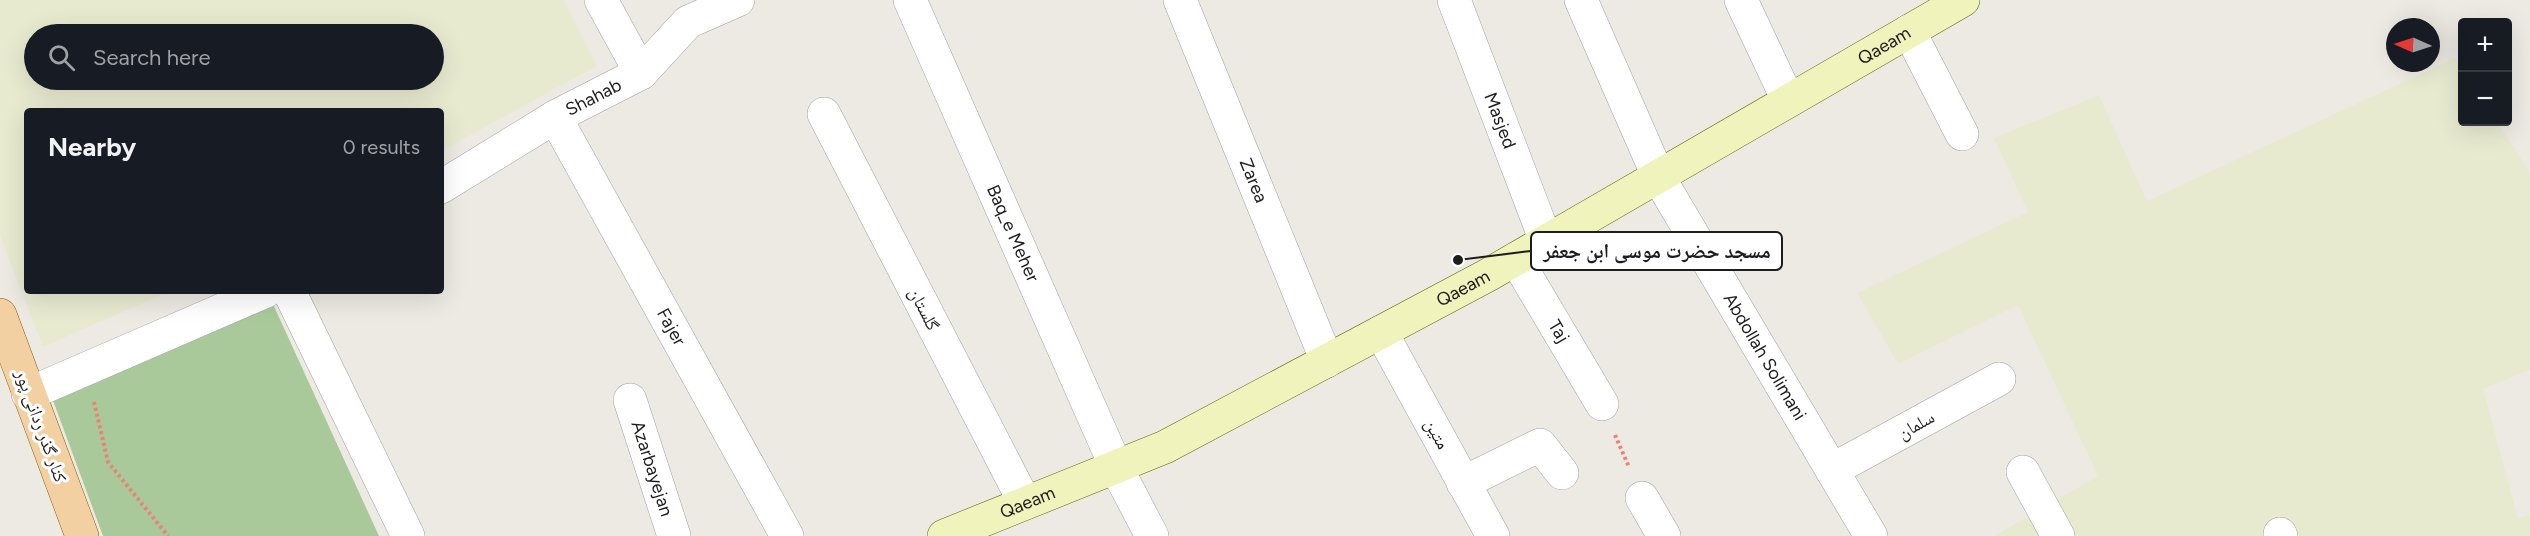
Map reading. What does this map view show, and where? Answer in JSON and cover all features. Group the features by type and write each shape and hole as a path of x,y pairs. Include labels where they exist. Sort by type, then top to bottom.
{"main road":[{"name":"کنار گذر ردانی پور","path":"0,315 82,536"}],"street":[{"path":"601,0 641,73"},
{"name":"Shahab","path":"444,185 555,117 641,73 688,22 738,0"},
{"name":"Baq_e Meher","path":"910,0 1116,467 1152,536"},
{"name":"Zarea","path":"1180,0 1327,361"},
{"name":"Masjed","path":"1454,0 1546,241"},
{"name":"Abdollah Solimani","path":"1581,0 1659,178 1871,536"},
{"path":"1741,0 1788,100"},
{"name":"Qaeam","path":"945,536 1165,447 1516,259 1963,0"},
{"path":"1909,31 1962,134"},
{"name":"گلستان","path":"824,114 1025,503"},
{"name":"Fajer","path":"555,117 786,536"},
{"name":"Taj","path":"1516,259 1602,404"},
{"path":"28,394 259,294"},
{"path":"290,294 408,536"},
{"name":"متین","path":"1381,332 1489,535"},
{"name":"سلمان","path":"1832,470 1999,379"},
{"name":"Azarbayejan","path":"630,400 674,536"},
{"path":"1463,483 1540,445 1562,473"},
{"path":"2023,472 2058,536"},
{"path":"1642,498 1664,536"}],"path":[{"path":"84,400 95,402 108,462 168,536"},
{"path":"1602,404 1642,498"}],"green space":[{"path":"0,0 564,0 597,66 444,149 444,108 24,108 24,294 163,294 43,347 0,236"},
{"path":"2455,58 2458,63 2458,126 2500,126 2530,172 2530,370 2483,389 2518,518 2530,515 2530,536 1994,536 2098,476 2018,305 1898,364 1857,293 2028,212 1994,138 2099,95 2147,201 2425,72 2440,72 2440,65"},
{"path":"261,294 268,294 379,536 103,536 51,395"}],"place":[{"name":"مسجد حضرت موسی ابن جعفر","path":"1458,260"}]}
